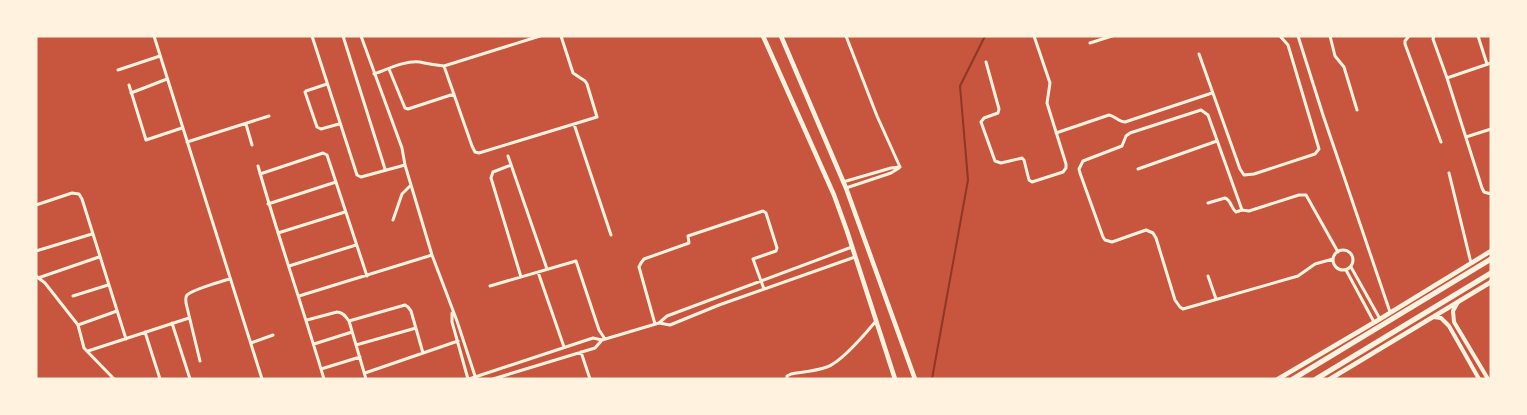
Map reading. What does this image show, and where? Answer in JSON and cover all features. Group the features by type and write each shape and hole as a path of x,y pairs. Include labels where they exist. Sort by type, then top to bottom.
{"highway":[{"path":"1293,379 1491,259"},
{"path":"1316,379 1491,273"}],"main road":[{"path":"763,36 834,195 895,379"},
{"path":"782,36 846,188 914,379"},
{"path":"1278,379 1380,320 1390,312 1491,251"},
{"path":"1330,379 1491,282"}],"street":[{"path":"154,36 262,379"},
{"path":"312,36 357,175 361,177 405,165"},
{"path":"343,36 385,170"},
{"path":"361,36 402,148 405,165 432,255 476,378"},
{"path":"374,74 404,64 419,62 444,66 540,36"},
{"path":"444,66 475,152 480,154 596,117 587,84 573,73 561,36"},
{"path":"846,36 877,116 900,167"},
{"path":"986,62 1000,109 998,113 984,118 981,122 995,161 1000,163 1022,158 1029,180 1032,182 1063,172 1066,164 1047,103 1050,85 1034,36"},
{"path":"1090,43 1112,36"},
{"path":"1199,54 1240,169 1244,175 1254,174 1317,153 1319,145 1288,44 1280,36"},
{"path":"1298,36 1322,115 1390,312"},
{"path":"1330,36 1335,56 1344,67 1357,110"},
{"path":"1409,36 1405,44 1441,142"},
{"path":"1434,36 1482,188 1484,192 1491,194"},
{"path":"1478,36 1491,68"},
{"path":"118,70 160,56"},
{"path":"1447,78 1489,64"},
{"path":"388,69 405,108 408,109 454,94"},
{"path":"131,93 167,79"},
{"path":"328,84 306,90 305,92 317,127 321,129 339,124"},
{"path":"129,85 146,140 182,128"},
{"path":"1056,133 1109,115 1121,122 1125,122 1212,93"},
{"path":"1242,210 1208,115 1201,110 1130,132 1122,146 1083,161 1079,169 1105,240 1112,242 1146,230 1150,231 1156,238 1175,300 1183,309 1298,276 1315,264 1333,259 1338,252 1347,251 1352,255 1353,261 1351,267 1346,270 1336,268 1333,259"},
{"path":"186,142 269,116"},
{"path":"246,124 252,145"},
{"path":"574,124 611,235"},
{"path":"1466,137 1491,129"},
{"path":"1138,168 1217,141"},
{"path":"260,174 323,153 327,155 366,276"},
{"path":"508,156 547,269"},
{"path":"511,164 493,172 490,178 521,277"},
{"path":"258,166 268,204 307,320 324,379"},
{"path":"843,182 900,167"},
{"path":"846,188 891,173 900,167"},
{"path":"1449,173 1471,263"},
{"path":"268,204 336,182"},
{"path":"393,220 402,194 411,184"},
{"path":"36,205 72,193 79,194 126,338"},
{"path":"1208,203 1225,198 1231,203 1236,212 1242,210 1249,211 1299,195 1306,195 1338,252"},
{"path":"655,324 639,267 644,259 689,243 688,236 763,211 766,213 777,248 776,251 753,259 764,289"},
{"path":"278,233 345,212"},
{"path":"36,251 92,234"},
{"path":"289,266 356,245"},
{"path":"660,323 667,316 852,247"},
{"path":"299,296 432,255"},
{"path":"37,277 99,257"},
{"path":"492,379 595,348 604,340 655,324 670,325 855,257"},
{"path":"490,286 576,261 604,340"},
{"path":"1351,267 1380,320"},
{"path":"1346,270 1374,323"},
{"path":"538,272 564,347"},
{"path":"779,274 782,283"},
{"path":"1208,276 1216,299"},
{"path":"37,277 45,283 78,325 84,348 114,379"},
{"path":"200,361 189,318 186,297 188,294 230,279"},
{"path":"73,296 108,285"},
{"path":"1458,302 1453,312 1454,322 1488,379"},
{"path":"349,321 405,305 408,306 423,353"},
{"path":"452,310 452,322 468,379 476,378 593,338 604,340"},
{"path":"78,325 117,312"},
{"path":"307,320 340,312 349,321 366,379"},
{"path":"1433,317 1442,318 1449,326 1479,379"},
{"path":"87,351 189,318"},
{"path":"787,379 787,376 791,374 828,367 859,340 876,321"},
{"path":"172,323 190,379"},
{"path":"356,345 416,328"},
{"path":"146,332 160,379"},
{"path":"314,344 352,332"},
{"path":"251,343 273,335"},
{"path":"364,372 458,341"},
{"path":"581,352 590,379"},
{"path":"321,369 360,357"},
{"path":"1470,363 1477,359"}],"waterway":[{"path":"932,379 968,180 960,86 985,36"}]}
